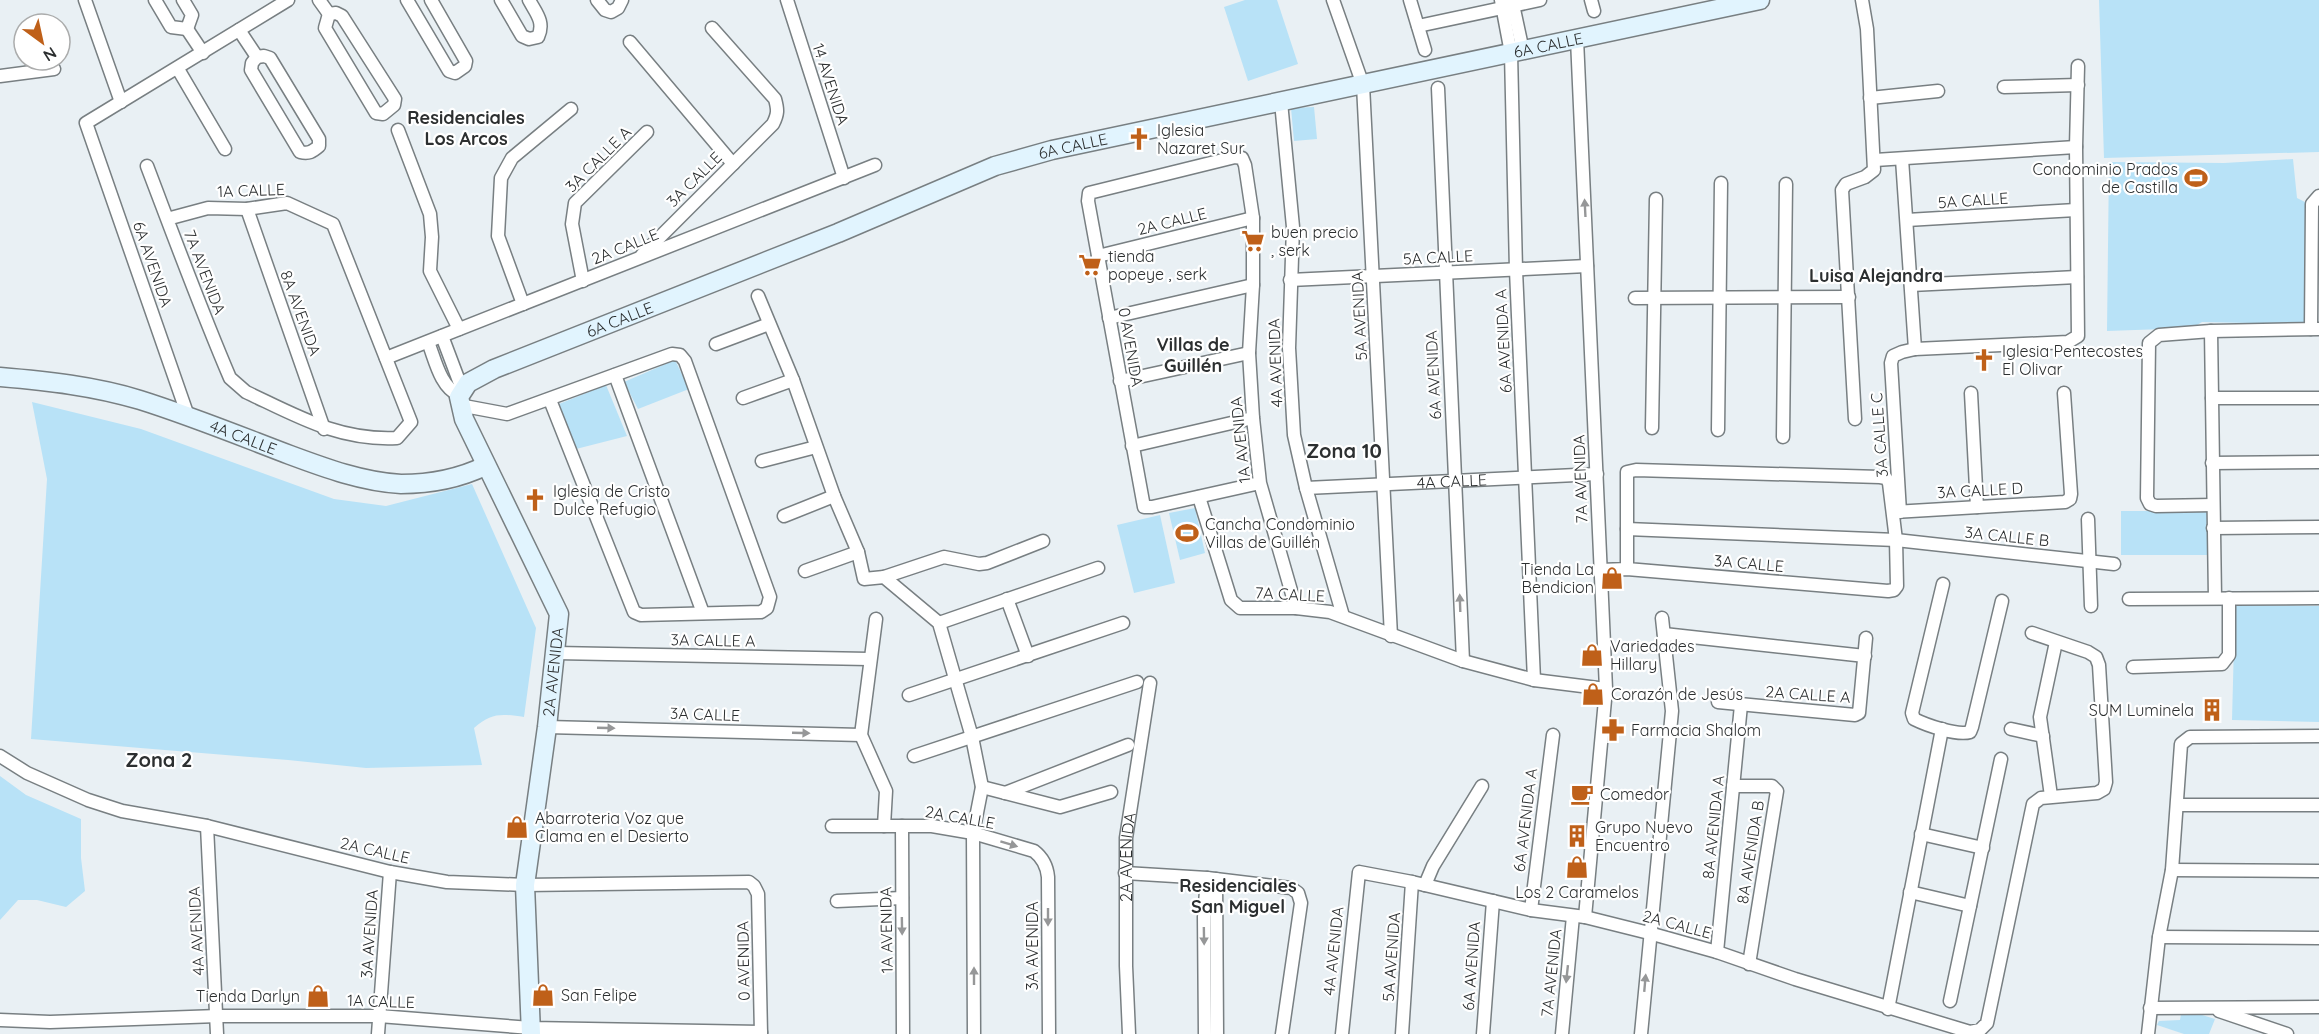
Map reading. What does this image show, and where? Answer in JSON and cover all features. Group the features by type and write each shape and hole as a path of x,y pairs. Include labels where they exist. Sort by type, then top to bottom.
{"main road":[{"name":"6A CALLE","path":"460,396 474,378 494,369 838,233 995,166 1052,150 1760,0"},
{"name":"4A CALLE","path":"0,377 88,387 136,399 318,465 384,482 427,482 467,473 485,466"},
{"name":"2A AVENIDA","path":"460,396 464,419 485,466 559,614 547,727 525,885 531,1031"}],"street":[{"path":"85,0 121,102 288,0"},
{"path":"155,0 171,27 187,29"},
{"path":"183,0 192,15 187,29"},
{"path":"320,0 330,14"},
{"path":"407,0 449,71 454,73 465,66 466,62 431,0"},
{"path":"501,0 522,36 530,39 538,37 542,29 542,22 529,0"},
{"path":"597,0 604,10 611,12 618,8 622,0"},
{"name":"14 AVENIDA","path":"786,0 844,178"},
{"name":"5A AVENIDA","path":"1333,0 1363,85 1391,636"},
{"path":"1410,0 1425,50"},
{"path":"1419,26 1508,3 1540,0"},
{"path":"1856,418 1842,190 1846,184 1871,174 1874,170 1867,29 1862,0"},
{"name":"6A AVENIDA A","path":"1508,3 1517,52 1516,270 1527,477 1534,680"},
{"path":"330,14 342,16 395,99 389,111 382,114 376,113 325,28 330,14"},
{"name":"3A CALLE","path":"639,258 773,124 778,110 775,99 712,28"},
{"path":"187,29 202,53"},
{"path":"239,30 257,57"},
{"name":"7A AVENIDA","path":"1562,1034 1579,917 1606,689 1577,39"},
{"path":"630,42 733,164"},
{"path":"257,57 270,58 319,139 319,146 313,151 307,154 300,152 251,70 252,63 257,57"},
{"path":"1902,159 1915,349 2073,340 2079,331 2076,210 2078,66"},
{"path":"178,69 225,149"},
{"path":"0,76 31,72"},
{"path":"2004,87 2078,85"},
{"name":"6A AVENIDA","path":"1438,88 1444,273 1463,661"},
{"path":"1870,98 1938,91"},
{"name":"6A AVENIDA","path":"121,102 86,123 188,416"},
{"name":"4A AVENIDA","path":"1281,102 1293,227 1289,348 1294,435 1297,456 1343,616"},
{"path":"523,304 498,236 501,178 512,158 571,109"},
{"path":"398,130 430,214 432,237 430,271 459,329"},
{"name":"3A CALLE A","path":"583,281 572,224 575,203 647,132"},
{"path":"1875,160 2076,147"},
{"name":"1A AVENIDA","path":"1089,193 1235,157 1242,158 1253,218 1253,285 1249,353 1260,483 1296,608"},
{"name":"2A CALLE","path":"386,358 875,165"},
{"name":"7A AVENIDA","path":"147,166 197,301 230,378 246,392 324,429"},
{"path":"1719,430 1721,183"},
{"path":"1783,437 1786,184"},
{"name":"0 AVENIDA","path":"1089,193 1088,201 1144,507 1199,497"},
{"path":"2213,505 2156,506 2150,504 2147,498 2147,347 2158,335 2211,331 2315,329 2312,204 2317,197"},
{"path":"1652,428 1656,199"},
{"name":"1A CALLE","path":"167,219 208,208 247,210 287,203 333,224 386,358"},
{"name":"8A AVENIDA","path":"247,210 324,429"},
{"name":"5A CALLE","path":"1907,220 2076,210"},
{"name":"2A CALLE","path":"1098,256 1253,218"},
{"name":"5A CALLE","path":"1290,280 1587,266"},
{"path":"1911,285 2077,277"},
{"path":"1109,318 1253,285"},
{"path":"758,296 793,380 834,496 858,552 864,579 884,577 944,557 979,564 987,563 1043,541"},
{"path":"1635,298 1849,297"},
{"path":"716,344 769,324"},
{"path":"2211,331 2215,598"},
{"name":"2A AVENIDA","path":"442,336 460,396"},
{"name":"2A AVENIDA","path":"428,342 444,383 453,393 460,396"},
{"name":"3A CALLE C","path":"1896,512 1891,363 1893,356 1915,349"},
{"path":"1120,381 1249,353"},
{"path":"460,396 507,414 672,354 680,355 685,361 717,448 770,603 767,608 761,612 704,614 641,615 632,611 550,400"},
{"path":"324,429 371,439 397,438 411,422 386,358"},
{"path":"615,375 704,614"},
{"path":"742,398 793,380"},
{"path":"1971,393 1977,507"},
{"name":"3A CALLE D","path":"1896,512 2070,500 2064,393"},
{"path":"2212,398 2319,398"},
{"path":"1132,446 1253,418"},
{"path":"762,461 816,447"},
{"path":"2212,463 2319,462"},
{"path":"1627,569 1626,478 1627,472 1636,470 1886,478 1896,512 1896,540"},
{"name":"4A CALLE","path":"1306,488 1597,474"},
{"path":"1199,497 1260,483"},
{"path":"784,516 834,496"},
{"name":"7A CALLE","path":"1199,497 1234,606 1240,608 1296,608 1343,616"},
{"path":"2088,519 2091,606"},
{"path":"2213,528 2319,527"},
{"name":"3A CALLE B","path":"1627,529 1896,540 2114,564"},
{"name":"3A CALLE","path":"1600,570 1627,569 1894,590 1897,586 1896,540"},
{"path":"805,571 858,552"},
{"path":"939,623 1098,568"},
{"path":"884,577 939,623 972,737 982,787 973,833 974,1034"},
{"path":"1943,584 1912,713 1914,719 1942,729 1965,734 1970,732 2002,602"},
{"path":"2133,667 2219,666 2225,662 2229,655 2229,598"},
{"path":"2129,599 2319,598"},
{"path":"1007,599 1028,656"},
{"path":"1343,616 1391,636 1463,661 1534,680 1606,689"},
{"path":"1641,1034 1672,711 1662,618"},
{"path":"876,619 869,659 861,735 886,791 884,826"},
{"path":"909,695 1123,623"},
{"path":"2032,633 2088,652 2096,657 2106,782 2104,789 2097,793 2051,796 2040,717 2056,642"},
{"path":"1664,634 1865,656 1866,638"},
{"name":"3A CALLE A","path":"556,653 869,659"},
{"name":"2A CALLE A","path":"1718,702 1859,713 1865,656"},
{"name":"2A AVENIDA","path":"972,737 1144,682 1126,838 1129,1034"},
{"name":"8A AVENIDA A","path":"1717,952 1742,705"},
{"name":"3A CALLE","path":"547,727 861,735"},
{"path":"1888,1009 1942,729"},
{"path":"2011,729 2043,736"},
{"name":"6A AVENIDA A","path":"1531,910 1553,735"},
{"path":"2148,1034 2159,937 2172,870 2178,805 2180,746 2187,738 2319,736"},
{"path":"914,756 972,737"},
{"path":"1005,793 1128,745"},
{"name":"2A CALLE","path":"0,756 27,772 88,800 122,811 207,826 390,872 447,882 525,885 749,882 756,888"},
{"path":"1950,1001 2001,759"},
{"path":"1419,883 1433,866 1482,786"},
{"name":"8A AVENIDA B","path":"1733,786 1772,786 1777,791 1749,964"},
{"path":"982,787 1060,807 1111,792"},
{"name":"2A CALLE","path":"1359,872 1649,933 1717,952 1888,1009 1970,1032 1980,1030 1987,1023 2033,804 2041,798 2051,796"},
{"path":"2178,805 2319,805"},
{"name":"4A AVENIDA","path":"207,826 218,1016 217,1034"},
{"name":"2A CALLE","path":"831,826 932,826 973,833 1034,851 1042,859"},
{"name":"1A AVENIDA","path":"902,826 903,1034"},
{"path":"1921,834 1983,848"},
{"name":"3A AVENIDA","path":"1042,859 1048,877 1049,1034"},
{"path":"2172,870 2319,871"},
{"name":"3A AVENIDA","path":"378,1034 390,872"},
{"name":"4A AVENIDA","path":"1342,1034 1359,872"},
{"path":"1125,873 1212,878 1291,888 1298,893 1301,903 1282,1034"},
{"path":"1212,878 1204,917 1217,1034"},
{"name":"5A AVENIDA","path":"1402,1034 1419,883"},
{"name":"0 AVENIDA","path":"756,888 761,1033"},
{"path":"1910,892 1970,906"},
{"path":"837,901 902,898"},
{"name":"6A AVENIDA","path":"1483,1034 1493,901"},
{"path":"2159,937 2319,939"},
{"path":"1205,1034 1211,992"},
{"path":"2150,1008 2319,1007"},
{"path":"2209,1008 2287,1034"},
{"name":"1A CALLE","path":"0,1020 51,1028 218,1016 379,1016 531,1031 761,1033"}],"shaded area":[{"path":"1245,0 1277,0 1298,64 1248,81 1224,7"},
{"path":"2099,0 2319,0 2319,152 2104,158"},
{"path":"1314,107 1317,139 1294,141 1291,108"},
{"name":"Condominio Prados de Castilla","path":"2293,159 2297,198 2307,203 2306,324 2202,322 2192,328 2107,331 2109,162 2224,163"},
{"path":"675,360 689,389 638,409 624,382"},
{"path":"606,385 627,436 576,449 559,404"},
{"path":"32,402 141,429 334,499 386,506 472,484 536,628 524,717 497,715 486,719 474,728 482,765 366,768 31,739 47,479"},
{"name":"Cancha Condominio Villas de Guillén","path":"1195,508 1205,553 1180,560 1169,513"},
{"path":"2121,511 2207,511 2207,555 2121,555"},
{"path":"1160,515 1175,583 1134,593 1117,525"},
{"path":"2235,605 2319,606 2319,722 2232,720"},
{"path":"0,776 26,795 81,819 81,858 85,891 66,907 37,900 18,900 0,920"},
{"path":"2181,1014 2199,1014 2215,1019 2209,1034 2184,1034 2157,1025 2159,1021 2180,1020"}],"place":[{"name":"Iglesia Nazaret Sur","path":"1139,139"},
{"name":"Condominio Prados de Castilla","path":"2196,178"},
{"name":"buen precio , serk","path":"1253,241"},
{"name":"tienda popeye , serk","path":"1090,265"},
{"name":"Iglesia Pentecostes El Olivar","path":"1984,360"},
{"name":"Iglesia de Cristo Dulce Refugio","path":"535,500"},
{"name":"Cancha Condominio Villas de Guillén","path":"1187,533"},
{"name":"Tienda La Bendicion","path":"1612,578"},
{"name":"Variedades Hillary","path":"1592,655"},
{"name":"Corazón de Jesús","path":"1593,694"},
{"name":"SUM Luminela","path":"2212,710"},
{"name":"Farmacia Shalom","path":"1613,730"},
{"name":"Comedor","path":"1582,794"},
{"name":"Abarroteria Voz que Clama en el Desierto","path":"517,827"},
{"name":"Grupo Nuevo Encuentro","path":"1577,836"},
{"name":"Los 2 Caramelos","path":"1577,867"},
{"name":"San Felipe","path":"543,995"},
{"name":"Tienda Darlyn","path":"318,996"}],"district":[{"name":"Residenciales Los Arcos","path":"466,128"},
{"name":"Luisa Alejandra","path":"1876,276"},
{"name":"Villas de Guillén","path":"1193,355"},
{"name":"Zona 10","path":"1344,451"},
{"name":"Zona 2","path":"159,760"},
{"name":"Residenciales San Miguel","path":"1238,896"}]}
